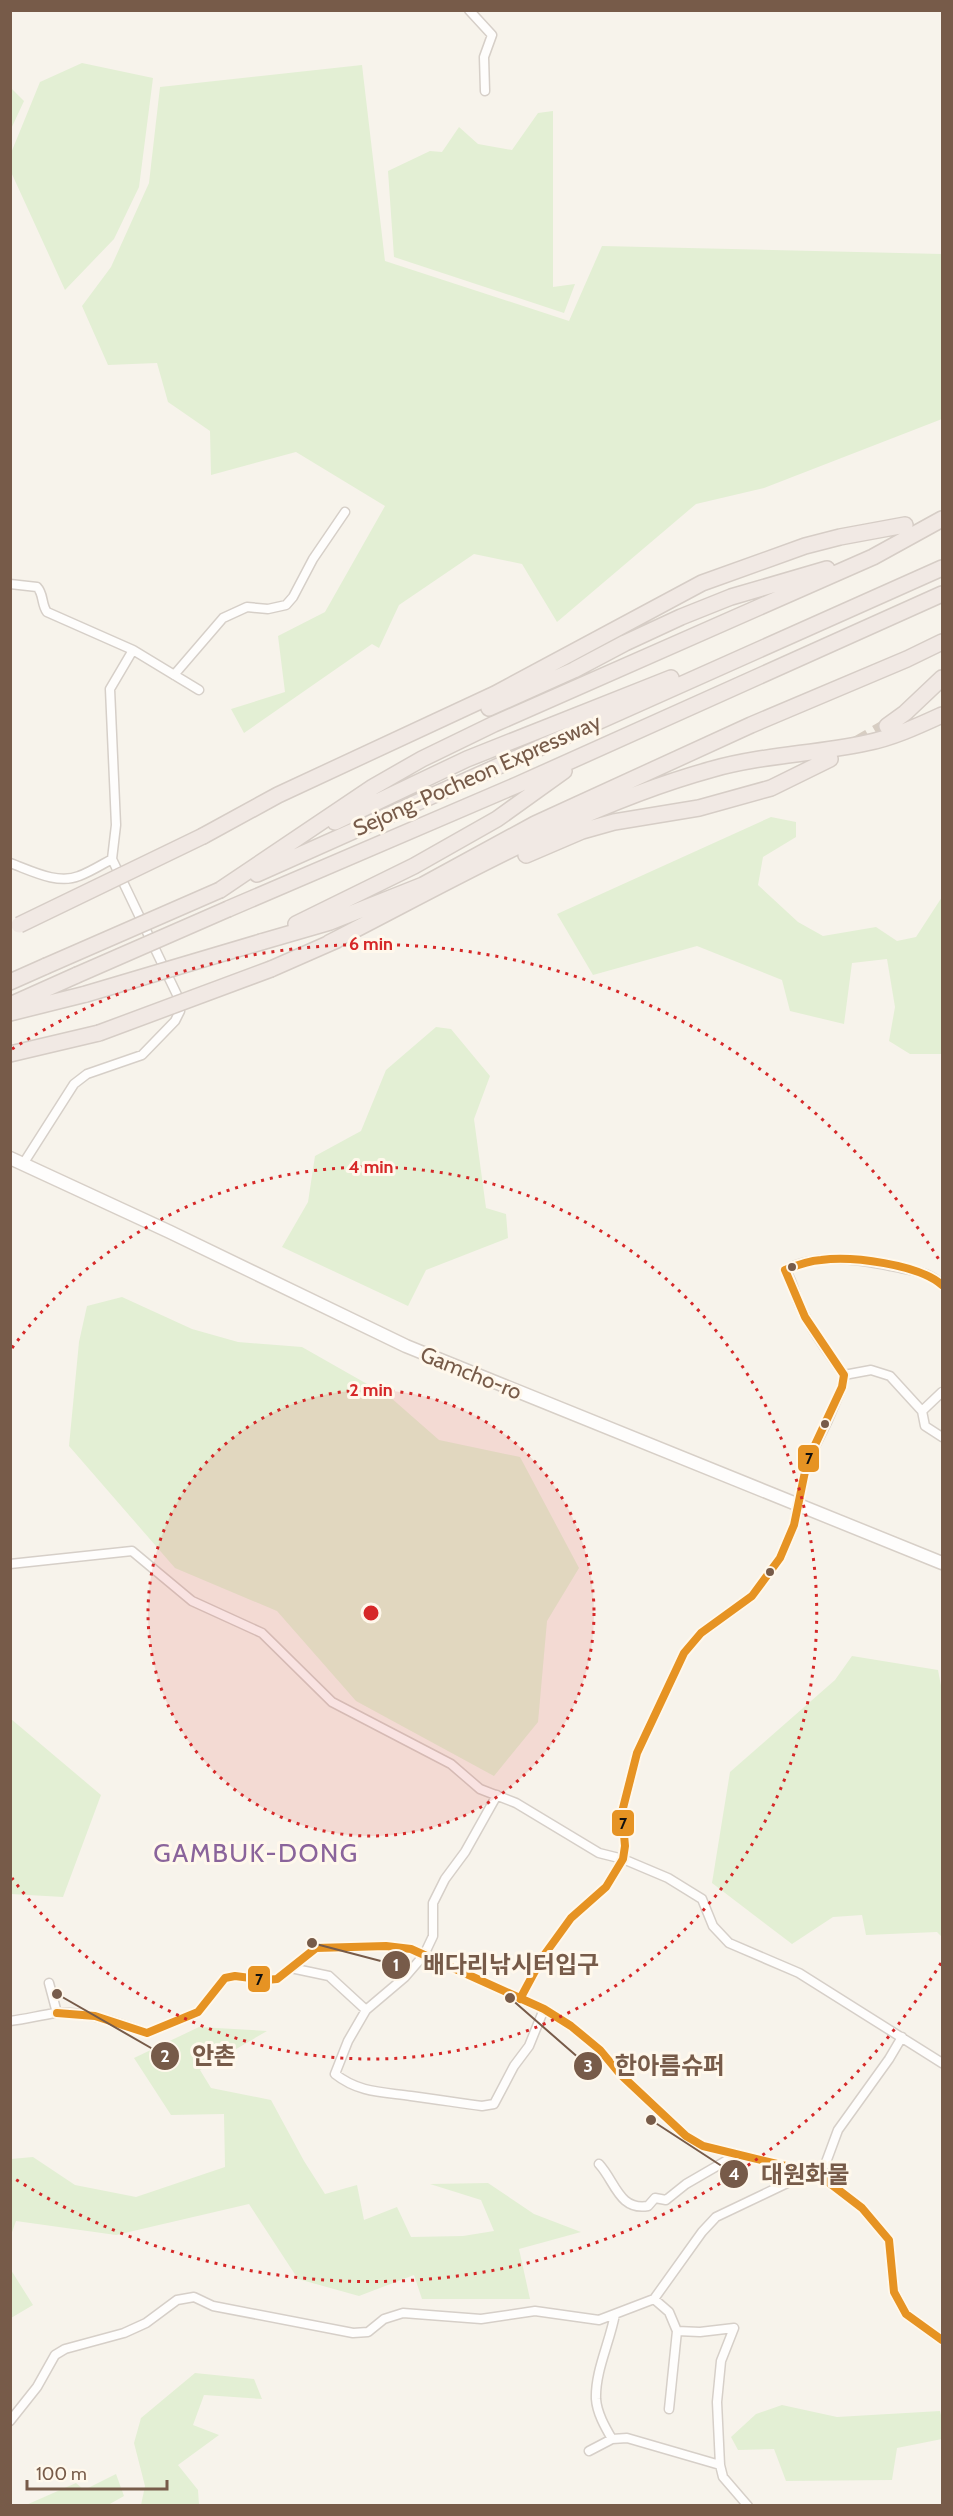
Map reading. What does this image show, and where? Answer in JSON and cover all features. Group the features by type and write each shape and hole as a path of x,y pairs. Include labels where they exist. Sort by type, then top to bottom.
{"highway":[{"path":"220,890 373,787 453,744 873,557 942,519"},
{"path":"203,836 278,795 495,694 702,583 805,546 905,525"},
{"path":"15,928 203,836 354,766 545,683 681,617 781,581 873,557"},
{"name":"Sejong-Pocheon Expressway","path":"10,982 942,568"},
{"name":"Sejong-Pocheon Expressway","path":"10,1005 592,752 942,594"},
{"path":"290,843 468,759 664,680 801,630"},
{"path":"10,1013 86,994 330,922 423,885 535,824 751,725 942,642"},
{"path":"887,726 906,713 942,678"},
{"path":"329,943 535,839 619,801 713,769 867,743 908,730 942,715"},
{"path":"261,942 414,866 486,825 592,752"},
{"path":"10,1054 99,1033 272,969 582,831 614,822 699,808 739,798 771,788 830,759"}],"main road":[{"name":"Gamcho-ro","path":"10,1158 406,1346 942,1563"}],"street":[{"path":"469,10 492,35 484,57 485,91"},
{"path":"174,675 224,618 247,607 268,609 286,605 293,597 313,559 345,512"},
{"path":"10,584 36,587 41,593 47,612 133,650 199,690"},
{"path":"23,1164 74,1084 87,1074 142,1055 175,1021 180,1011 179,999 112,859 116,825 110,689 133,650"},
{"path":"10,863 28,871 62,878 77,878 112,859"},
{"path":"520,1999 542,1958 571,1918 606,1887 623,1859 625,1846 622,1812 637,1753 648,1726 691,1644 701,1633 752,1596 774,1566 794,1524 807,1462 827,1422 842,1387 844,1376 809,1323 800,1306 792,1278 785,1270 803,1262 857,1260 929,1275 942,1285"},
{"path":"844,1376 871,1370 890,1376 922,1411 925,1426 942,1437"},
{"path":"922,1411 942,1392"},
{"path":"10,1564 132,1551 192,1601 262,1633 332,1702 451,1764 480,1789 516,1803 600,1853 623,1859 668,1878 702,1899 713,1926 729,1942 799,1973 942,2063"},
{"path":"497,1795 465,1852 444,1879 433,1903 433,1935 424,1955 405,1977 366,2010 348,2041 335,2074 372,2092 482,2106 494,2104 514,2066 529,2046 544,2009"},
{"path":"10,2021 57,2013 94,2016 147,2033 198,2012 225,1978 235,1976 277,1979 309,1952 326,1946 398,1946 411,1949 544,2009 571,2026 600,2050 620,2074 686,2136 703,2145 823,2178 862,2208 889,2240 894,2292 906,2314 942,2340"},
{"path":"291,1968 329,1976 366,2010"},
{"path":"49,1983 57,2013"},
{"path":"10,2421 37,2387 55,2355 65,2349 124,2333 146,2323 177,2300 194,2297 213,2306 353,2333 368,2332 384,2319 403,2313 481,2319 535,2311 599,2320 654,2299 702,2232 716,2217 825,2165 838,2130 889,2060 902,2037"},
{"path":"599,2164 608,2174 620,2197 638,2208 648,2206 655,2198 666,2200 686,2184 736,2155"},
{"path":"654,2299 669,2312 677,2331 669,2409"},
{"path":"612,2439 602,2422 596,2400 601,2369 615,2314"},
{"path":"677,2331 700,2332 734,2328 720,2361 717,2402 720,2464 723,2477 748,2505"},
{"path":"589,2451 612,2439 627,2438 720,2464"}],"green space":[{"path":"82,63 153,78 139,187 114,239 65,290 11,172 11,153 40,82"},
{"path":"362,65 385,261 569,321 602,246 942,254 942,419 764,488 696,504 557,622 522,564 474,554 399,605 379,648 372,644 244,733 231,709 285,692 278,636 325,612 385,506 296,452 211,475 210,431 168,402 157,363 108,365 82,306 111,267 149,183 160,87"},
{"path":"11,88 24,101 11,129"},
{"path":"553,111 553,287 575,284 564,313 394,257 388,171 430,151 442,152 459,127 478,144 512,150 538,113"},
{"path":"771,817 796,822 796,837 763,857 758,885 798,922 823,936 876,927 897,941 916,937 942,897 942,1054 910,1054 889,1041 895,1007 887,959 852,963 844,1024 790,1011 782,980 697,946 593,975 557,914"},
{"path":"436,1027 451,1029 490,1076 474,1119 486,1208 506,1214 508,1238 426,1270 408,1306 282,1247 308,1202 315,1156 361,1131 386,1070"},
{"path":"122,1297 192,1329 238,1342 302,1347 390,1397 439,1440 520,1457 579,1568 547,1621 538,1722 494,1776 356,1701 277,1611 175,1568 69,1446 79,1342 87,1306"},
{"path":"852,1656 938,1670 942,1691 942,1937 937,1932 866,1935 862,1915 833,1917 792,1944 712,1883 730,1772 835,1680"},
{"path":"11,1719 101,1795 63,1897 11,1894"},
{"path":"199,2027 267,2031 200,2070 211,2088 271,2100 325,2194 357,2185 364,2220 397,2207 411,2237 463,2236 494,2231 481,2200 430,2184 488,2183 534,2214 581,2232 519,2249 530,2299 422,2299 414,2275 359,2296 298,2279 249,2204 116,2235 16,2221 11,2235 11,2159 33,2157 75,2185 136,2197 225,2167 224,2114 171,2115 134,2058"},
{"path":"11,2270 33,2305 10,2318"},
{"path":"195,2373 254,2379 262,2399 204,2395 193,2425 219,2435 178,2465 198,2490 199,2505 141,2505 145,2486 134,2443 141,2418"},
{"path":"782,2405 837,2417 940,2411 942,2439 897,2448 892,2480 786,2481 774,2449 738,2450 731,2437 756,2414"},
{"path":"116,2474 124,2496 108,2505 26,2505 76,2483 84,2490"}],"tunnel":[{"path":"856,744 887,726"}],"transit line":[{"name":"7","path":"785,1270 816,1261 850,1259 901,1267 931,1278 942,1285"},
{"name":"7","path":"520,1999 542,1958 571,1918 606,1887 623,1859 625,1846 622,1812 637,1753 684,1653 701,1633 752,1596 780,1558 794,1525 807,1462 842,1387 844,1375 805,1317 785,1270"},
{"name":"7","path":"57,2013 95,2016 147,2033 198,2012 225,1978 235,1976 277,1979 316,1948 386,1946 411,1949 544,2009 571,2026 600,2050 620,2074 686,2136 703,2146 794,2168 823,2178 862,2208 889,2240 894,2292 906,2314 942,2340"}],"place":[{"name":"배다리낚시터입구","path":"312,1943"},
{"name":"안촌","path":"57,1994"},
{"name":"한아름슈퍼","path":"510,1998"},
{"name":"대원화물","path":"651,2120"}],"district":[{"name":"GAMBUK-DONG","path":"256,1853"}]}
